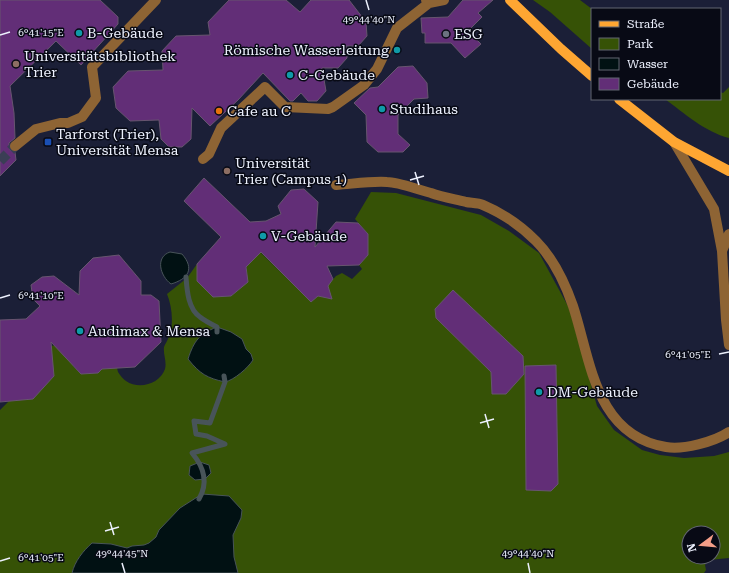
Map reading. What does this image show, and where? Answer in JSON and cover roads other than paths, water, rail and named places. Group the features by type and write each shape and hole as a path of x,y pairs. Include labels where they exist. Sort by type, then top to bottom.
{"main road":[{"path":"510,0 591,75"},
{"path":"620,100 674,142 729,171"}],"street":[{"path":"15,146 36,129 60,123 68,123 82,117 96,98 92,67 156,0"},
{"path":"203,159 209,154 221,128 265,87 285,108 328,109 333,107 364,85 378,69 397,28 427,1 444,0"},
{"path":"674,142 714,209 722,251 729,345"},
{"path":"336,185 388,182 446,198 483,205 503,216 536,241 548,256 564,281 573,306 591,375 605,406 629,432 644,442 675,449 699,444 725,435 729,432"},
{"path":"722,251 729,234"},
{"path":"726,320 729,306"}],"water":[{"path":"170,252 182,254 186,259 189,269 188,273 182,279 171,284 164,276 161,267 162,258 165,254"},
{"path":"217,327 231,332 242,339 253,360 248,367 232,379 225,382 204,375 188,359 195,343 201,335"},
{"path":"200,462 209,465 211,473 205,479 195,480 189,475 190,466"},
{"path":"202,494 229,496 242,510 241,518 233,535 234,557 238,573 72,573 80,556 92,543 111,544 127,548 149,543 156,537 159,530 180,508"}],"waterway":[{"path":"186,277 189,299 193,309 196,314 217,327 217,332"},
{"path":"199,499 204,486 204,480 202,469 192,453 225,444 207,436 196,434 194,421 210,423 225,382 224,376"}],"tunnel":[{"path":"0,161 15,146"}],"place":[{"name":"B-Gebäude","path":"79,33"},
{"name":"ESG","path":"446,34"},
{"name":"Römische Wasserleitung","path":"397,50"},
{"name":"Universitätsbibliothek Trier","path":"16,64"},
{"name":"C-Gebäude","path":"290,75"},
{"name":"Studihaus","path":"382,109"},
{"name":"Cafe au C","path":"219,111"},
{"name":"Tarforst (Trier), Universität Mensa","path":"48,142"},
{"name":"Universität Trier (Campus 1)","path":"227,171"},
{"name":"V-Gebäude","path":"263,236"},
{"name":"Audimax & Mensa","path":"80,331"},
{"name":"DM-Gebäude","path":"539,392"}]}
